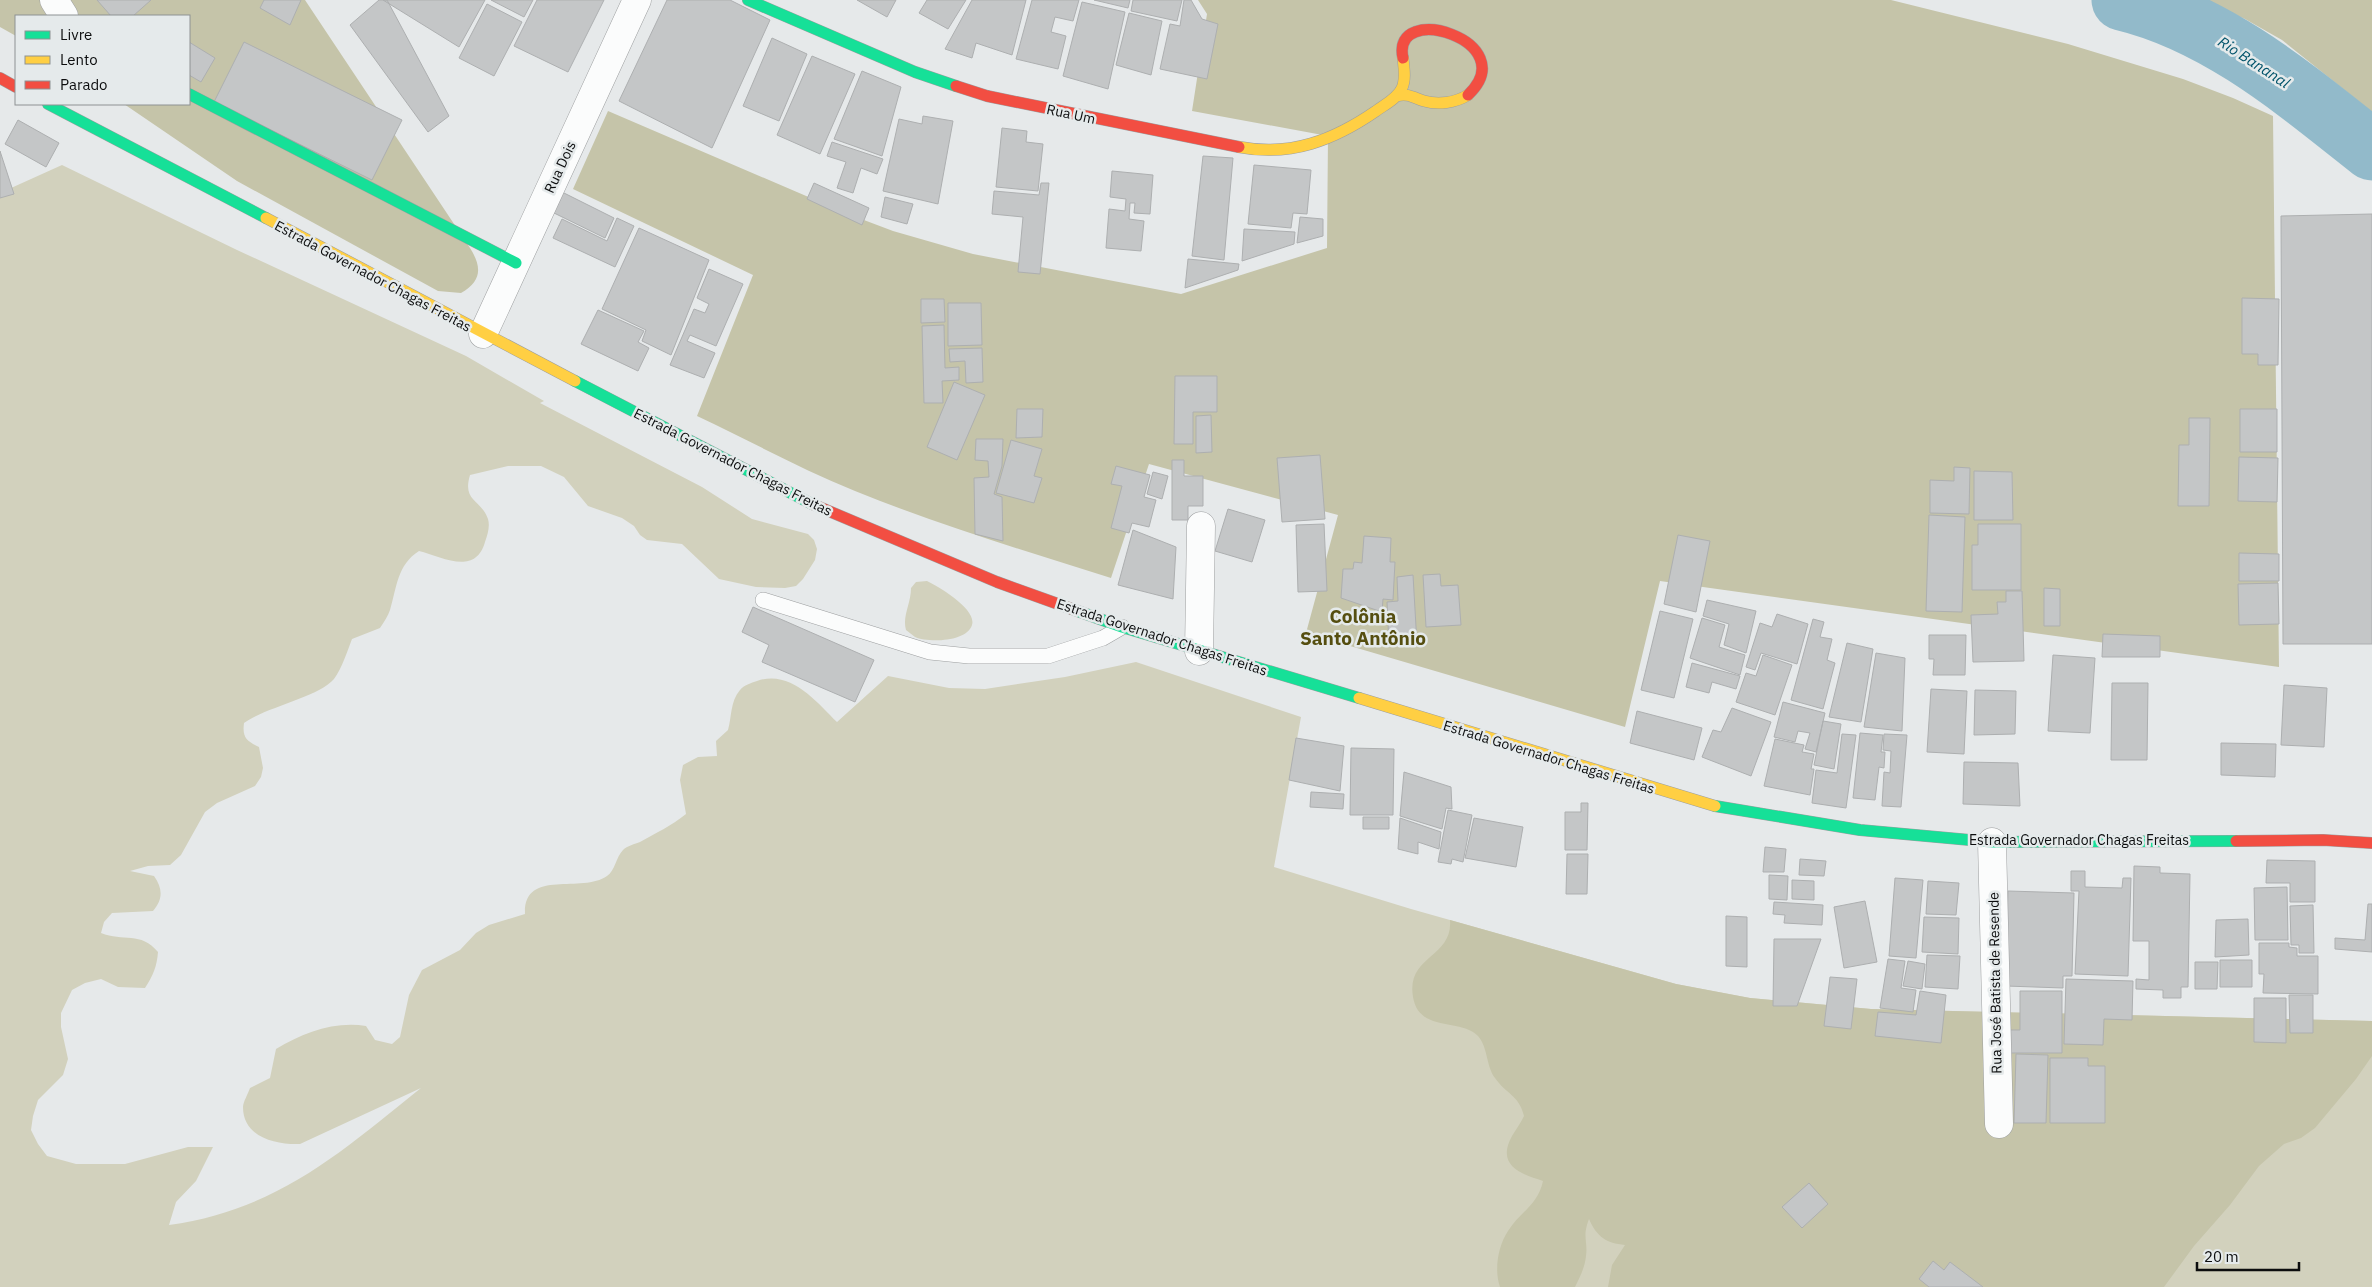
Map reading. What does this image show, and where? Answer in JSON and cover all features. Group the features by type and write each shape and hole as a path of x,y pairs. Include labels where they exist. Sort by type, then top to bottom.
{"main road":[{"name":"Rua Um","path":"748,0 950,85 987,96 1254,150 1298,149 1322,144 1357,124 1397,96"},
{"path":"1397,96 1404,85 1405,77 1400,49 1403,32 1406,26 1419,18"},
{"path":"1397,96 1407,94 1430,102 1450,101 1465,97 1475,86 1481,73 1479,51 1466,32 1451,21"},
{"path":"190,95 516,263"},
{"name":"Estrada Governador Chagas Freitas","path":"50,105 798,498 997,582 1122,627 1721,808 1860,830 1992,842 2323,840 2372,843"}],"street":[{"path":"54,0 63,15"},
{"name":"Rua Dois","path":"483,334 637,0"},
{"path":"1199,651 1201,526"},
{"name":"Rua José Batista de Resende","path":"1992,842 1999,1124"}],"lane":[{"path":"763,600 930,652 970,656 1048,656 1103,638 1122,627"}],"green space":[{"path":"0,0 305,0 470,248 478,267 478,273 473,284 461,293 438,291 237,181 125,105 190,105 190,15 15,15 15,35 0,27"},
{"path":"1198,0 1891,0 2068,44 2183,79 2273,116 2279,667 1660,581 1625,727 1306,633 1338,515 1149,464 1111,578 982,537 855,491 815,474 697,416 753,275 573,189 608,111 848,214 893,231 973,254 1181,294 1327,248 1328,136 1192,111 1207,14"},
{"path":"2203,0 2372,0 2372,112 2282,40 2245,19"},
{"path":"62,165 237,250 466,356 544,401 540,403 702,487 752,519 808,534 814,540 817,549 815,560 803,579 796,586 785,588 756,587 719,579 682,544 647,540 640,535 634,526 622,518 588,506 564,477 541,466 508,466 470,475 468,490 470,496 485,512 489,522 487,536 480,553 474,559 466,562 456,562 419,551 406,563 402,570 390,610 380,628 352,639 342,665 334,679 305,697 265,712 244,723 246,738 259,747 263,768 261,777 255,786 217,803 205,812 181,855 170,865 148,866 130,871 154,876 157,881 161,894 159,902 153,911 112,913 104,922 101,933 109,936 145,941 158,952 156,966 148,984 145,988 118,987 101,979 85,983 72,990 61,1013 61,1027 68,1059 63,1075 38,1100 31,1130 38,1144 47,1156 76,1164 125,1164 188,1147 213,1147 196,1181 176,1202 169,1225 208,1217 243,1206 275,1192 334,1156 421,1088 300,1144 272,1141 255,1133 245,1118 243,1107 250,1088 270,1078 276,1049 308,1033 342,1025 366,1026 375,1040 392,1044 400,1037 409,995 422,970 460,950 476,933 489,925 525,914 527,900 533,891 556,884 596,881 607,876 625,849 663,829 686,814 680,780 683,765 698,757 717,756 716,741 728,730 734,699 746,685 769,678 791,683 802,689 837,722 888,676 949,688 985,689 1065,677 1136,662 1301,717 1274,867 1411,909 1676,984 1750,998 1871,1009 2372,1021 2372,1287 0,1287 0,193"},
{"path":"927,581 956,599 969,612 972,625 969,631 955,638 929,640 915,637 906,630 905,620 911,588 916,582"},
{"path":"1450,920 1676,984 1750,998 1871,1009 2372,1021 2372,1056 2356,1079 2315,1128 2301,1138 2284,1144 2259,1166 2230,1205 2194,1246 2164,1287 1608,1287 1612,1265 1625,1245 1607,1241 1599,1235 1589,1219 1586,1230 1585,1260 1575,1287 1500,1287 1497,1273 1499,1251 1513,1224 1537,1196 1543,1181 1519,1171 1509,1161 1507,1154 1508,1146 1524,1116 1519,1103 1492,1073 1481,1040 1471,1031 1462,1027 1441,1023 1423,1016 1417,1008 1413,997 1413,983 1416,973 1422,964 1444,942 1449,932"}],"building":[{"path":"97,0 151,0 134,15 110,15"},
{"path":"264,0 301,0 290,25 260,8"},
{"path":"379,0 387,0 449,116 428,132 350,25"},
{"path":"383,0 485,0 459,47"},
{"path":"491,0 533,0 524,17"},
{"path":"537,0 604,0 568,72 514,46"},
{"path":"667,0 730,0 770,20 712,148 619,101"},
{"path":"857,0 896,0 887,17"},
{"path":"927,0 966,0 948,29 919,13"},
{"path":"972,0 1026,0 1012,55 976,43 972,58 945,49"},
{"path":"1032,0 1079,0 1073,21 1055,17 1051,32 1066,36 1058,69 1016,59"},
{"path":"1094,0 1130,0 1128,8"},
{"path":"1133,0 1182,0 1177,21 1131,11"},
{"path":"1184,0 1191,0 1202,19 1218,24 1207,79 1160,69 1170,24 1180,26"},
{"path":"1082,2 1125,12 1108,89 1063,76"},
{"path":"487,4 522,22 494,76 459,58"},
{"path":"1129,13 1162,21 1151,75 1116,65"},
{"path":"772,38 807,54 779,121 743,106"},
{"path":"244,42 402,120 372,180 214,102"},
{"path":"190,43 215,58 201,82 190,76"},
{"path":"812,56 855,74 820,154 777,135"},
{"path":"862,71 901,87 882,156 834,139"},
{"path":"923,116 953,121 938,204 883,191 899,119 922,124"},
{"path":"18,120 59,143 46,167 5,144"},
{"path":"1002,128 1027,131 1026,142 1043,144 1038,191 996,187"},
{"path":"832,142 883,159 877,174 861,168 853,193 837,188 846,162 827,156"},
{"path":"0,151 14,194 0,198"},
{"path":"1203,156 1233,158 1224,260 1192,256"},
{"path":"1254,165 1311,170 1307,214 1293,213 1291,228 1248,224"},
{"path":"1112,171 1153,175 1150,214 1134,213 1135,203 1130,203 1129,219 1144,221 1141,251 1106,248 1109,209 1125,211 1126,199 1110,197"},
{"path":"814,183 869,208 862,225 807,199"},
{"path":"1041,183 1049,183 1040,274 1018,272 1023,217 992,214 994,191 1039,195"},
{"path":"562,192 614,218 605,238 552,212"},
{"path":"885,197 913,204 907,224 881,217"},
{"path":"2372,214 2372,644 2283,644 2281,216"},
{"path":"1300,217 1323,219 1323,236 1297,243"},
{"path":"617,218 634,226 615,267 553,238 562,219 607,241"},
{"path":"639,228 709,260 671,355 642,341 646,330 602,309"},
{"path":"1244,229 1295,232 1294,244 1242,261"},
{"path":"1188,259 1239,264 1238,270 1185,288"},
{"path":"709,269 743,284 716,346 690,335 687,341 715,353 704,378 670,365 694,309 705,313 709,304 697,298"},
{"path":"2242,298 2279,299 2278,365 2258,365 2258,354 2242,354"},
{"path":"921,299 944,299 945,322 921,323"},
{"path":"948,303 981,303 982,345 948,346"},
{"path":"598,310 644,331 638,342 649,348 638,371 581,344"},
{"path":"944,325 945,368 959,367 959,380 942,381 943,403 924,403 922,326"},
{"path":"982,348 983,382 966,383 965,361 950,362 949,349"},
{"path":"1175,376 1217,376 1217,412 1193,412 1193,444 1174,444"},
{"path":"954,382 985,395 957,460 927,447"},
{"path":"1017,409 1043,409 1042,437 1016,438"},
{"path":"2240,409 2277,409 2277,452 2240,452"},
{"path":"1211,415 1212,452 1196,453 1196,416"},
{"path":"2189,418 2210,418 2209,506 2178,506 2179,445 2189,445"},
{"path":"976,439 1003,439 1002,466 994,494 1002,497 1003,541 975,534 974,478 989,477 988,461 975,460"},
{"path":"1011,440 1042,449 1034,476 1042,478 1034,503 996,493"},
{"path":"1320,455 1325,519 1282,522 1277,458"},
{"path":"2239,457 2278,458 2277,502 2238,501"},
{"path":"1172,460 1184,460 1184,476 1203,476 1203,506 1188,506 1188,520 1172,520"},
{"path":"1116,466 1150,475 1144,497 1156,500 1149,527 1132,523 1129,533 1111,528 1122,486 1111,484"},
{"path":"1954,467 1970,468 1969,514 1930,513 1930,480 1954,481"},
{"path":"1974,471 2012,472 2013,520 1974,520"},
{"path":"1153,472 1168,476 1162,499 1147,494"},
{"path":"1228,509 1265,520 1252,562 1215,551"},
{"path":"1929,515 1965,517 1962,612 1926,611"},
{"path":"1324,524 1327,591 1298,592 1296,525"},
{"path":"1978,524 2021,524 2021,590 1972,590 1972,545 1978,545"},
{"path":"1133,530 1176,547 1173,599 1118,585"},
{"path":"1678,535 1710,541 1696,612 1664,604"},
{"path":"1364,536 1391,538 1390,562 1395,562 1393,600 1383,599 1382,612 1341,598 1343,569 1353,569 1354,562 1362,563"},
{"path":"2239,553 2279,554 2279,581 2239,581"},
{"path":"1440,574 1441,586 1458,585 1461,625 1426,627 1423,575"},
{"path":"1413,575 1417,644 1389,645 1387,602 1398,601 1397,577"},
{"path":"2278,583 2279,624 2239,625 2238,584"},
{"path":"2044,588 2060,589 2060,626 2044,626"},
{"path":"2006,591 2022,591 2024,661 1973,662 1971,615 1998,614 1997,602 2006,602"},
{"path":"1707,600 1756,611 1746,653 1724,645 1729,624 1703,616"},
{"path":"753,607 874,660 855,702 762,662 769,645 742,632"},
{"path":"1660,611 1693,619 1674,698 1641,690"},
{"path":"1777,614 1808,624 1797,664 1761,653 1755,670 1746,667 1760,623 1772,627"},
{"path":"1702,618 1725,625 1719,647 1745,655 1740,675 1690,658"},
{"path":"1813,619 1824,622 1820,637 1832,639 1827,660 1835,663 1823,709 1791,700"},
{"path":"2103,634 2160,636 2160,657 2102,657"},
{"path":"1929,635 1966,635 1965,675 1933,675 1934,659 1929,659"},
{"path":"1847,643 1873,649 1861,722 1829,717"},
{"path":"1876,653 1905,658 1902,731 1864,727"},
{"path":"1763,655 1792,665 1775,715 1736,702 1746,673 1756,676"},
{"path":"2053,655 2095,658 2090,733 2048,731"},
{"path":"1692,663 1740,676 1736,689 1712,682 1709,693 1686,687"},
{"path":"2112,683 2148,683 2147,760 2111,760"},
{"path":"2284,685 2327,688 2324,747 2281,745"},
{"path":"1931,689 1967,691 1964,754 1927,752"},
{"path":"1975,690 2016,691 2015,734 1974,735"},
{"path":"1783,702 1825,713 1816,752 1805,749 1810,733 1798,731 1795,742 1774,737"},
{"path":"1732,708 1771,722 1751,776 1702,757 1713,730 1721,732"},
{"path":"1637,711 1702,728 1694,760 1630,743"},
{"path":"1823,721 1841,724 1834,769 1814,765"},
{"path":"1860,733 1883,735 1881,752 1885,752 1884,768 1879,767 1875,800 1853,798"},
{"path":"1842,734 1856,735 1846,808 1812,803 1816,770 1837,773"},
{"path":"1884,734 1907,735 1901,807 1882,806 1884,772 1890,773 1891,751 1883,750"},
{"path":"1296,738 1344,746 1340,791 1289,780"},
{"path":"1775,739 1804,745 1802,752 1814,754 1811,769 1814,769 1810,795 1764,786"},
{"path":"2221,743 2276,744 2275,777 2221,775"},
{"path":"1351,748 1394,749 1393,815 1350,815"},
{"path":"1964,762 2018,763 2020,806 1963,804"},
{"path":"1404,772 1451,787 1452,809 1446,808 1442,829 1400,816"},
{"path":"1311,792 1344,794 1343,809 1310,807"},
{"path":"1581,803 1588,803 1587,850 1565,850 1565,812 1581,812"},
{"path":"1448,810 1472,815 1463,862 1452,859 1451,864 1438,862"},
{"path":"1363,817 1389,817 1389,829 1363,829"},
{"path":"1400,818 1441,832 1439,849 1418,842 1418,854 1398,849"},
{"path":"1474,818 1523,827 1516,867 1465,858"},
{"path":"1765,847 1786,849 1784,872 1763,872"},
{"path":"1567,854 1588,854 1587,894 1566,894"},
{"path":"1800,859 1826,861 1824,876 1799,875"},
{"path":"2267,860 2315,861 2315,902 2290,902 2290,883 2266,883"},
{"path":"2134,866 2160,867 2160,873 2190,874 2188,987 2181,987 2181,998 2163,998 2163,990 2136,989 2136,979 2149,980 2149,941 2133,941"},
{"path":"2071,871 2085,871 2085,887 2122,888 2123,878 2131,878 2128,976 2075,974 2079,891 2071,891"},
{"path":"1769,875 1788,876 1787,900 1769,899"},
{"path":"1895,878 1923,880 1916,958 1889,956"},
{"path":"1792,880 1814,881 1814,900 1792,899"},
{"path":"1928,881 1959,883 1956,915 1926,914"},
{"path":"2287,887 2288,940 2255,940 2254,888"},
{"path":"2008,891 2074,893 2072,976 2063,976 2063,988 2006,986"},
{"path":"1865,901 1877,962 1844,968 1834,907"},
{"path":"1774,902 1823,905 1822,925 1784,923 1785,915 1773,914"},
{"path":"2368,904 2372,904 2372,952 2335,949 2335,938 2365,940"},
{"path":"2313,905 2314,953 2299,953 2299,945 2291,945 2290,906"},
{"path":"1726,916 1747,917 1747,967 1726,966"},
{"path":"1924,917 1959,918 1958,954 1922,952"},
{"path":"2248,919 2249,955 2215,957 2216,920"},
{"path":"1774,939 1821,939 1797,1006 1773,1006"},
{"path":"2259,943 2289,943 2289,947 2297,948 2297,956 2318,956 2318,994 2263,993 2264,974 2259,974"},
{"path":"1927,955 1960,956 1958,989 1925,987"},
{"path":"1888,959 1905,961 1901,988 1916,990 1913,1012 1880,1008"},
{"path":"2220,960 2252,960 2252,987 2220,987"},
{"path":"1908,961 1925,964 1922,989 1903,986"},
{"path":"2195,962 2218,962 2217,989 2195,989"},
{"path":"1830,977 1857,979 1851,1029 1824,1026"},
{"path":"2066,979 2133,981 2132,1020 2104,1019 2103,1045 2064,1044"},
{"path":"1920,991 1946,995 1941,1043 1875,1036 1878,1012 1916,1015"},
{"path":"2020,991 2062,991 2062,1053 2002,1053 2002,1030 2020,1030"},
{"path":"2289,995 2313,995 2313,1033 2290,1033"},
{"path":"2254,998 2286,998 2286,1043 2254,1042"},
{"path":"2016,1054 2048,1055 2046,1123 2014,1123"},
{"path":"2050,1058 2088,1058 2088,1066 2105,1066 2105,1123 2050,1123"},
{"path":"1809,1183 1828,1204 1802,1228 1782,1207"},
{"path":"1933,1261 1944,1270 1950,1262 1983,1287 1929,1287 1919,1279"}],"waterway":[{"name":"Rio Bananal","path":"2122,0 2157,11 2191,25 2223,42 2285,82 2372,150"}],"traffic: fast":[{"path":"748,0 915,72 956,86"},
{"path":"190,95 516,263"},
{"path":"50,105 266,218"},
{"path":"575,381 812,504"},
{"path":"1072,609 1122,627 1359,698"},
{"path":"1715,806 1860,830 1992,842 2236,841"}],"traffic: slow":[{"path":"1239,147 1258,150 1294,148 1328,138 1344,130 1376,111 1397,95 1404,81 1403,58"},
{"path":"1397,96 1408,95 1424,101 1441,103 1458,100 1468,95"},
{"path":"266,218 575,381"},
{"path":"1359,698 1715,806"}],"traffic: jam":[{"path":"1403,58 1404,41 1416,32 1433,30 1452,34 1469,44 1480,58 1481,76 1468,95"},
{"path":"0,78 15,86"},
{"path":"956,86 987,96 1239,147"},
{"path":"812,504 997,582 1072,609"},
{"path":"2236,841 2323,840 2372,843"}],"district":[{"name":"Colônia Santo Antônio","path":"1363,627"}]}
